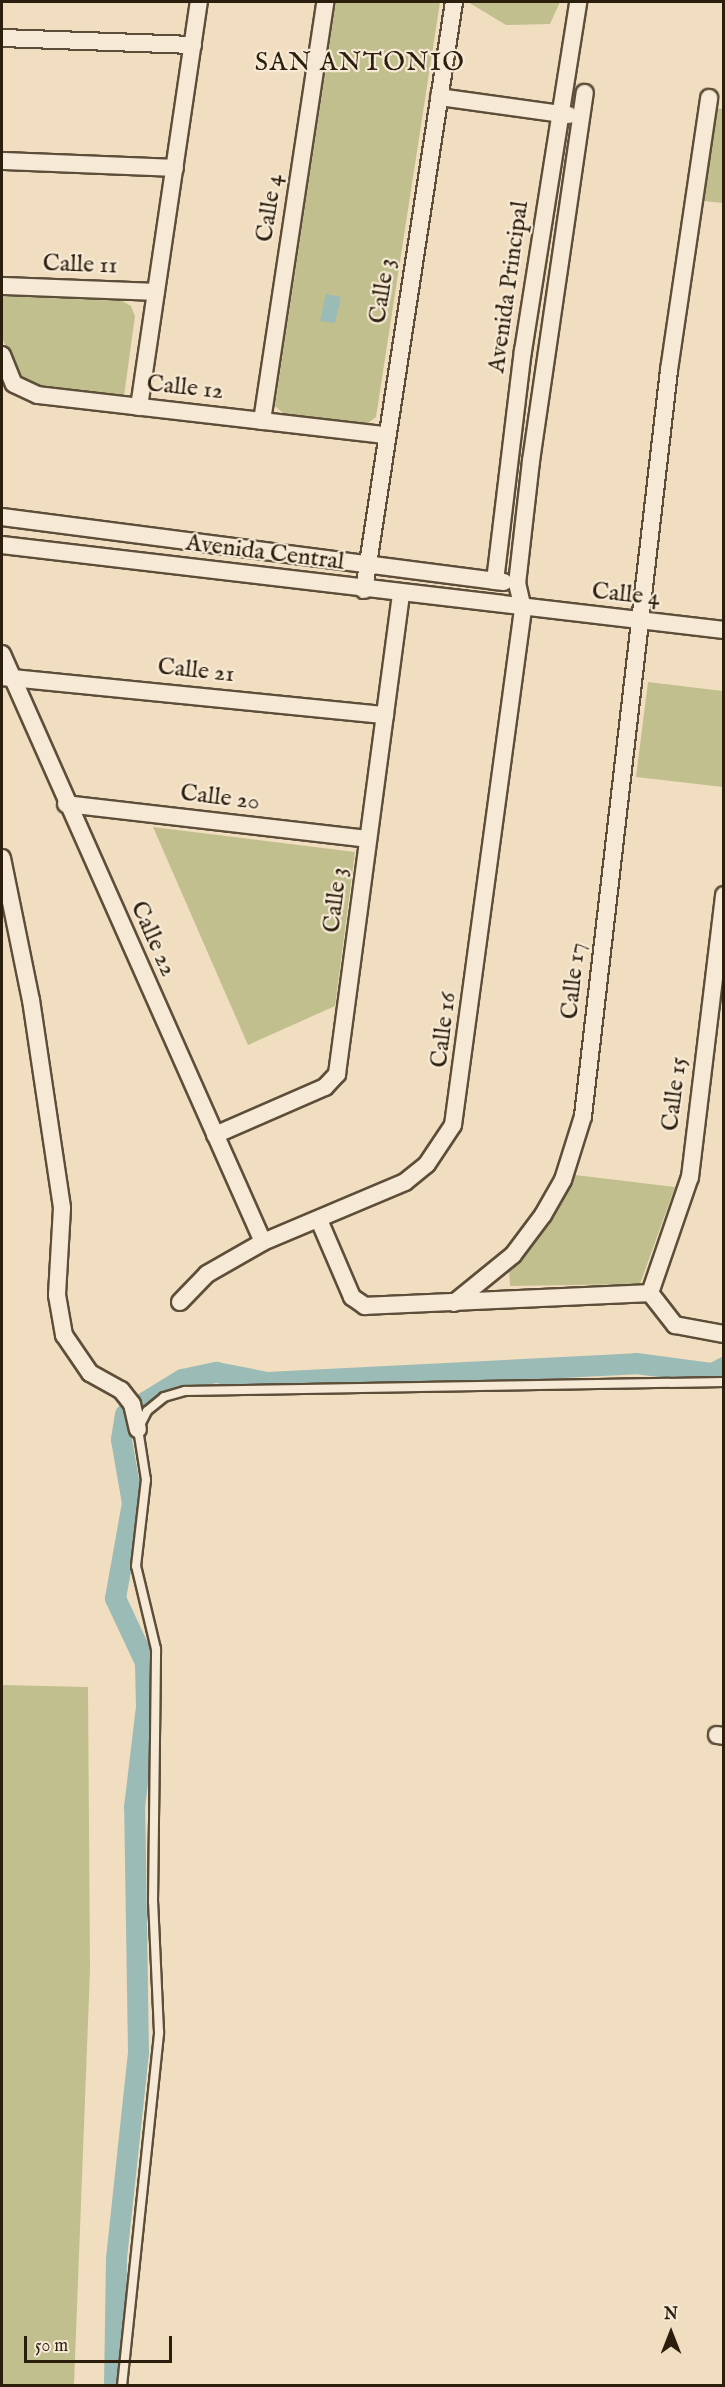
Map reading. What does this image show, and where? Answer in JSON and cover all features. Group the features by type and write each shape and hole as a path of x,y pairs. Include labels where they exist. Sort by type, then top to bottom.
{"street":[{"path":"139,407 199,2"},
{"name":"Calle 4","path":"262,421 325,2"},
{"name":"Calle 3","path":"363,590 384,435 454,2"},
{"name":"Avenida Principal","path":"495,581 558,113 578,2"},
{"path":"2,38 193,45"},
{"name":"Avenida Principal","path":"523,609 517,584 585,93"},
{"path":"439,98 581,117"},
{"name":"Calle 17","path":"454,1303 481,1285 528,1236 559,1188 578,1134 639,620 709,98"},
{"path":"2,161 175,168"},
{"name":"Calle 11","path":"2,286 156,292"},
{"name":"Calle 12","path":"2,356 14,384 25,392 384,435"},
{"name":"Avenida Central","path":"2,517 517,584"},
{"name":"Avenida Central","path":"2,545 523,609"},
{"name":"Calle 3","path":"215,1135 333,1082 401,594"},
{"name":"Calle 4","path":"523,609 723,630"},
{"name":"Calle 16","path":"180,1302 207,1274 263,1242 319,1220 415,1175 442,1146 453,1125 523,609"},
{"name":"Calle 22","path":"2,654 6,677 66,804 263,1242"},
{"name":"Calle 21","path":"6,677 385,715"},
{"name":"Calle 20","path":"66,804 368,839"},
{"path":"2,858 33,1010 62,1208 57,1295 64,1335 90,1373 113,1385 136,1415"},
{"name":"Calle 15","path":"650,1293 690,1177 723,895"},
{"path":"319,1220 360,1304 454,1303 650,1293 675,1325 723,1334"}],"lane":[{"path":"122,2385 159,2032 153,1902 156,1649 136,1580 146,1480 136,1415 154,1402 185,1391 723,1382"}],"shaded area":[{"path":"336,2 440,2 376,417 367,424 285,415 275,406"},
{"path":"468,2 560,2 550,24 506,25"},
{"path":"716,108 723,109 723,203 704,201"},
{"path":"2,296 122,301 131,306 135,316 124,396 30,389 18,381 2,337"},
{"path":"648,682 723,691 723,787 636,777"},
{"path":"153,827 355,852 335,1006 248,1045"},
{"path":"575,1175 675,1187 640,1284 510,1286 509,1269 550,1220"},
{"path":"2,1685 88,1687 90,1970 74,2385 2,2385"}],"water":[{"path":"326,294 341,297 335,323 320,321"}],"waterway":[{"path":"114,2386 116,2258 138,2052 134,1807 146,1707 145,1662 115,1598 132,1503 121,1439 125,1414 182,1379 216,1372 267,1382 636,1363 712,1373 724,1367"}],"district":[{"name":"SAN ANTONIO","path":"360,63"}]}
